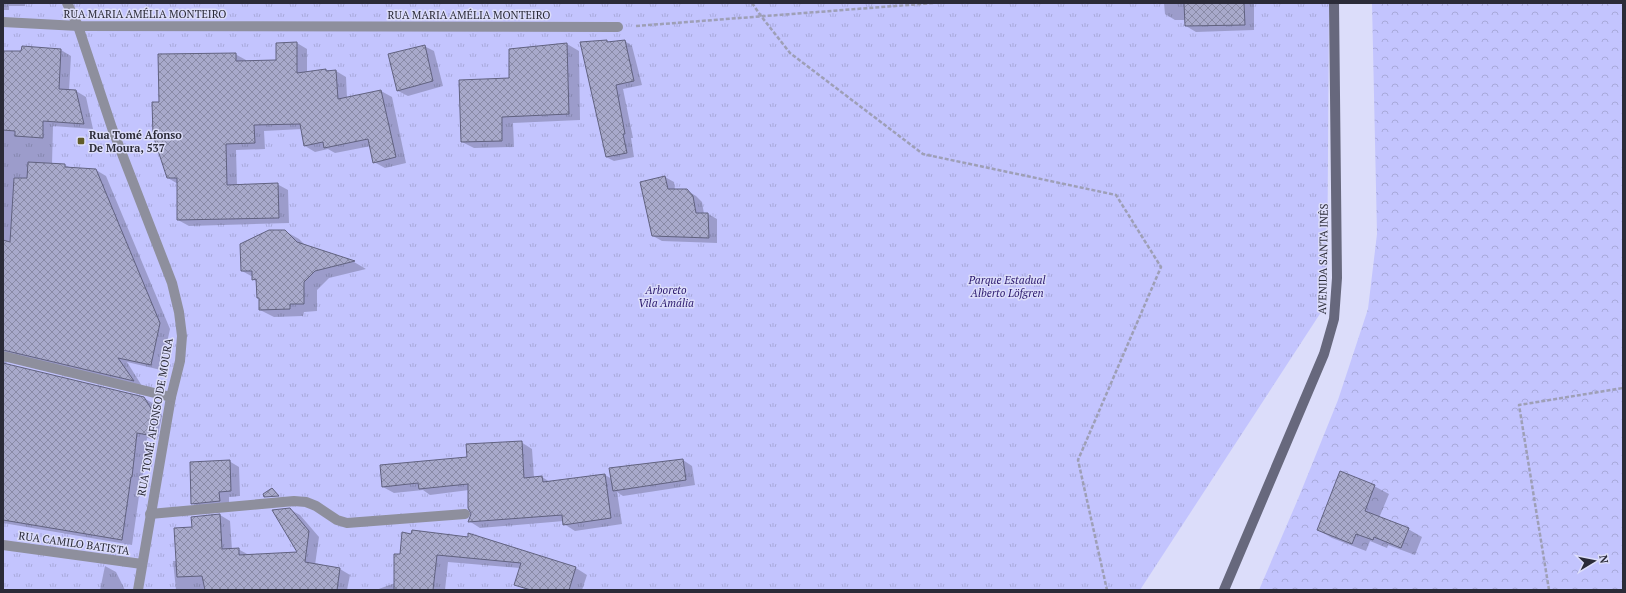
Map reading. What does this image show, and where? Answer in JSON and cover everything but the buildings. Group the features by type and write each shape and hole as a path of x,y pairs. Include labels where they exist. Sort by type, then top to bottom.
{"main road":[{"name":"AVENIDA SANTA INÊS","path":"1224,590 1324,354 1334,319 1337,278 1334,3"}],"street":[{"name":"RUA TOMÉ AFONSO DE MOURA","path":"67,3 78,26 110,121 172,283 179,312 182,336 180,361 171,397 138,590"},
{"name":"RUA MARIA AMÉLIA MONTEIRO","path":"3,22 78,26 618,27"},
{"path":"3,356 171,397"},
{"path":"150,514 294,501 306,502 316,506 337,520 347,523 465,514"},
{"name":"RUA CAMILO BATISTA","path":"3,545 142,564"}],"path":[{"path":"752,3 790,53 923,154 1116,195 1161,267 1078,460 1107,590"},
{"path":"618,27 934,3"},
{"path":"1549,590 1519,405 1623,388"}],"green space":[{"name":"Arboreto Vila Amália","path":"3,3 1329,3 1327,303 1140,590 3,590"},
{"path":"1372,3 1623,3 1623,590 1259,590 1338,400 1368,309 1377,234"}],"place":[{"name":"Rua Tomé Afonso De Moura, 537","path":"81,141"}],"park label":[{"name":"Parque Estadual Alberto Löfgren","path":"1007,286"}]}
